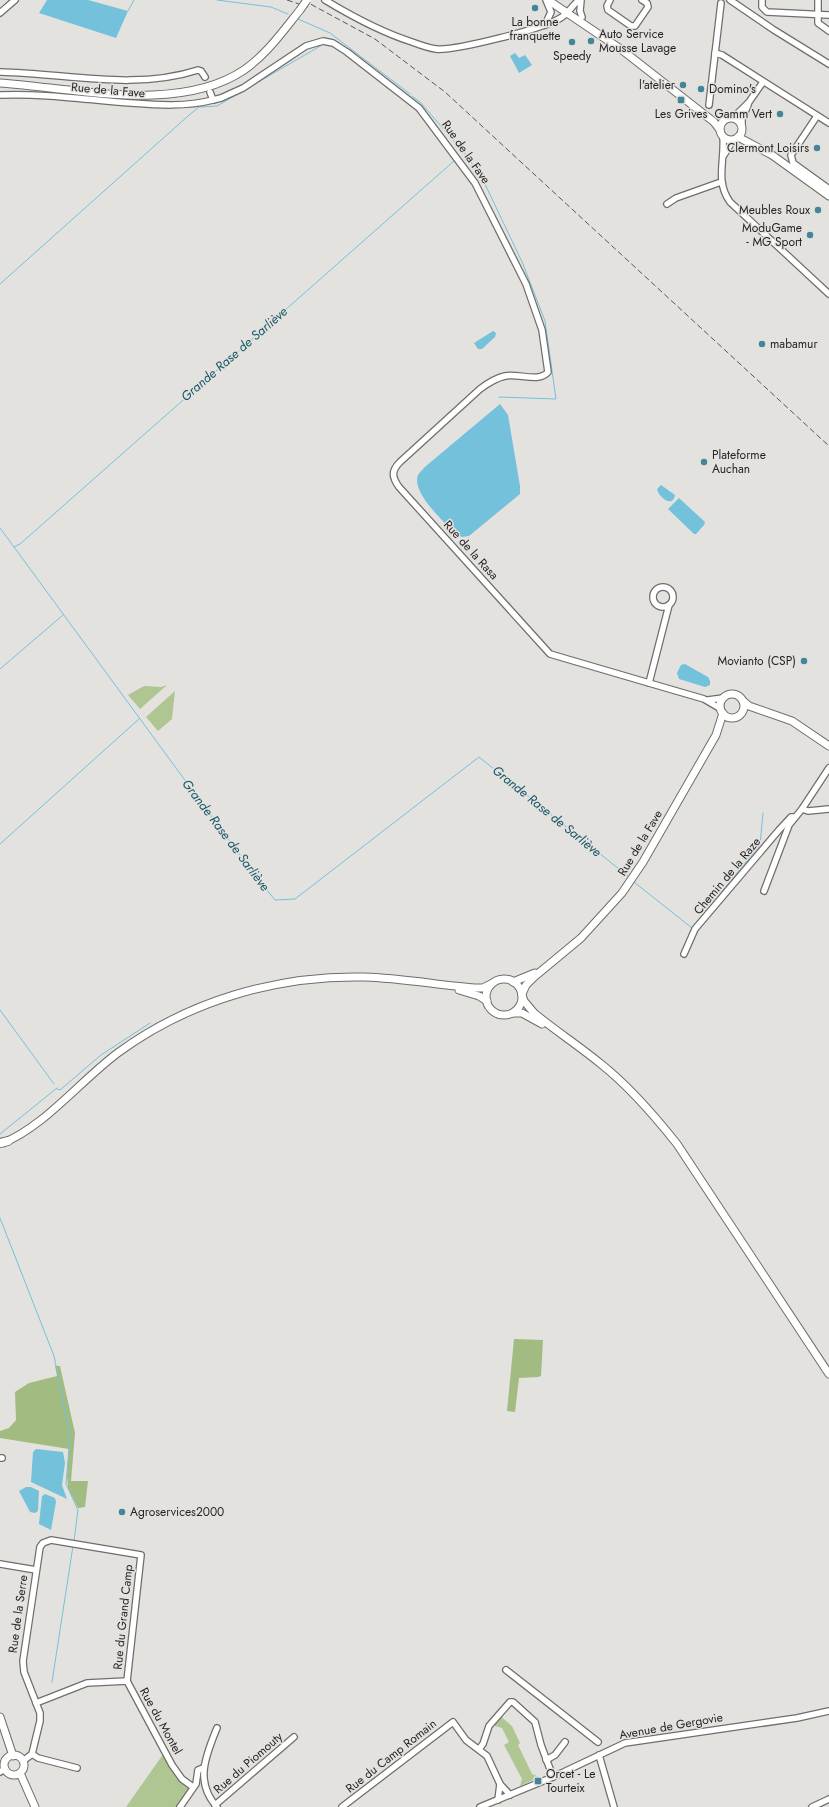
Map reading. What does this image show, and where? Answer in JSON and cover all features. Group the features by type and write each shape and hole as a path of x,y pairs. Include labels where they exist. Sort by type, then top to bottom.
{"main road":[{"path":"1,85 128,94 163,94 197,90 221,82 252,64 272,45 307,0"},
{"path":"547,0 582,17 622,50"},
{"path":"556,0 714,122 723,137 757,145"},
{"path":"690,103 717,118 725,120 733,118 738,121 757,145 829,196"},
{"path":"720,130 721,124 725,120"},
{"path":"736,139 742,127"},
{"path":"767,712 749,711 742,713 738,717 731,718 722,711 723,698 733,694 741,698 749,706 767,712 792,721 829,746"},
{"path":"742,713 744,709 743,701"},
{"name":"Rue de la Fave","path":"716,734 722,711"},
{"name":"Rue de la Fave","path":"522,994 526,985 534,977 566,951 609,910 635,875 716,734 731,718"},
{"path":"814,737 829,751"},
{"name":"Rue de la Fave","path":"514,982 532,974 566,951"},
{"path":"3,1142 37,1122 85,1079 120,1051 162,1025 208,1004 259,988 311,979 364,977 475,988 483,988 502,979 514,982 522,994 524,1001 534,1013 631,1090 677,1144 829,1374"},
{"path":"431,984 480,996 487,1001"},
{"path":"491,984 486,995 487,1001 489,1006 497,1014 522,1013 558,1033"},
{"path":"513,1013 520,1005 522,994"},
{"path":"0,1717 13,1756"},
{"path":"13,1756 18,1757 23,1761 24,1766 20,1773 12,1774 3,1770 6,1760 13,1756"},
{"path":"20,1773 35,1807"}],"street":[{"path":"0,13 15,0"},
{"path":"325,0 360,21 388,34 435,49 463,46 545,25 562,17 580,0"},
{"path":"545,25 551,12 547,0"},
{"path":"580,0 580,11 582,17"},
{"path":"610,0 606,6 608,10 631,26 635,26 648,8 647,3 642,0"},
{"path":"730,0 774,30 829,64"},
{"path":"762,0 763,9 767,12 829,15"},
{"path":"818,0 818,22 829,31"},
{"path":"709,106 721,3"},
{"name":"Rue de la Fave","path":"0,95 31,95 152,105 192,104 213,100 243,88 306,46 323,41 332,43 342,49 419,108 462,163 479,189 526,284 542,330 548,367 544,376 539,378 506,376 495,379 480,388"},
{"path":"715,53 725,56 763,82 829,123"},
{"path":"0,72 142,80 164,78 198,70 201,71 205,77"},
{"path":"733,118 749,102 763,82"},
{"path":"210,92 213,100"},
{"path":"742,127 742,119 749,102"},
{"path":"817,116 791,155 791,159 793,163 829,189"},
{"path":"723,137 720,169 722,182 725,193 734,207 829,294"},
{"path":"722,157 736,139"},
{"path":"667,204 676,198 722,182"},
{"name":"Rue de la Rasa","path":"480,388 394,468 393,473 397,484 550,654 649,683"},
{"path":"669,605 662,607 654,602 654,595 657,589 663,587 669,589 673,595 672,602 669,605 649,683 704,699 722,711"},
{"path":"659,606 663,628"},
{"path":"704,699 723,698"},
{"name":"Chemin de la Raze","path":"684,954 695,929 779,830 792,817 805,810 829,768"},
{"path":"822,778 829,773"},
{"path":"805,810 829,809"},
{"path":"764,891 774,869 784,838 794,817"},
{"name":"Rue du Grand Camp","path":"36,1570 43,1543 51,1540 141,1555 127,1681"},
{"name":"Rue de la Serre","path":"0,1564 36,1570 23,1661 24,1672 40,1713 40,1721 32,1754"},
{"path":"506,1670 598,1742"},
{"name":"Rue du Montel","path":"36,1703 87,1683 127,1681 172,1765 182,1779 193,1787"},
{"path":"510,1795 500,1784 489,1760 479,1749 493,1721 510,1702 513,1702 535,1722 546,1760 553,1777"},
{"name":"Avenue de Gergovie","path":"480,1807 553,1777 625,1743 797,1718 829,1711"},
{"name":"Rue du Camp Romain","path":"342,1807 453,1722 466,1740 479,1749"},
{"path":"216,1806 206,1789 203,1768 205,1757 217,1728"},
{"name":"Rue du Piomouty","path":"216,1806 294,1738"},
{"path":"546,1760 555,1756 565,1742"},
{"path":"23,1761 32,1754 38,1758 77,1768"},
{"path":"599,1755 614,1807"},
{"path":"180,1807 197,1782 198,1770 203,1768"},
{"path":"498,1800 500,1784"},
{"path":"812,1807 829,1799"}],"green space":[{"path":"167,685 140,709 128,695 144,686 161,687"},
{"path":"175,691 172,719 158,731 146,717"},
{"path":"514,1339 543,1340 541,1376 519,1378 515,1412 507,1411"},
{"path":"55,1366 60,1366 75,1433 71,1481 88,1481 85,1507 78,1508 68,1488 67,1475 69,1449 0,1438 0,1431 9,1428 16,1420 15,1392 29,1383 57,1376"},
{"path":"500,1716 512,1726 520,1743 518,1745 532,1774 539,1777 520,1786 522,1779 504,1745 509,1742 502,1728 492,1725"},
{"path":"164,1753 191,1789 179,1807 126,1807"}],"water":[{"path":"47,0 88,0 128,11 116,38 39,13"},
{"path":"515,53 519,58 525,55 532,65 519,73 510,56"},
{"path":"493,331 496,333 495,337 482,349 478,349 474,343"},
{"path":"500,404 508,415 520,486 520,494 469,536 462,537 455,534 424,498 419,490 417,482 418,475 426,466"},
{"path":"661,485 675,495 672,501 666,500 660,496 657,489"},
{"path":"679,498 705,522 696,534 694,534 668,509"},
{"path":"685,664 708,677 710,685 705,687 679,679 677,673 681,665"},
{"path":"36,1449 63,1452 65,1463 62,1485 67,1499 31,1482 33,1452"},
{"path":"26,1487 31,1487 39,1491 38,1511 35,1513 30,1512 19,1491"},
{"path":"45,1494 55,1498 56,1502 51,1530 39,1524 42,1496"}],"waterway":[{"path":"128,11 134,0"},
{"path":"217,0 271,7 288,14"},
{"path":"298,19 330,33 410,94"},
{"path":"0,284 199,107 217,106 322,45"},
{"path":"412,96 420,102 467,156 485,184 523,264 545,321 556,399 499,397"},
{"name":"Grande Rase de Sarliève","path":"0,528 14,547 20,544 454,161"},
{"name":"Grande Rase de Sarliève","path":"14,547 253,873 275,900 295,899 479,757 629,877"},
{"path":"0,669 63,615"},
{"path":"0,844 139,719"},
{"name":"Grande Rase de Sarliève","path":"634,882 692,928 760,845 763,813"},
{"path":"0,1010 54,1084"},
{"path":"57,1089 60,1090 101,1055 150,1023"},
{"path":"0,1134 57,1088"},
{"path":"0,1218 54,1356 70,1436 66,1484 78,1510 74,1541"},
{"path":"52,1682 73,1546"}],"railway":[{"path":"287,0 308,7"},
{"path":"303,0 375,39 445,92 829,446"}],"place":[{"name":"La bonne franquette","path":"535,8"},
{"name":"Auto Service Mousse Lavage","path":"591,41"},
{"name":"Speedy","path":"572,42"},
{"name":"l'atelier","path":"683,85"},
{"name":"Domino's","path":"701,89"},
{"name":"Les Grives","path":"681,100"},
{"name":"Gamm Vert","path":"780,114"},
{"name":"Clermont Loisirs","path":"817,148"},
{"name":"Meubles Roux","path":"818,210"},
{"name":"ModuGame - MG Sport","path":"810,235"},
{"name":"mabamur","path":"762,344"},
{"name":"Plateforme Auchan","path":"704,462"},
{"name":"Movianto (CSP)","path":"804,661"},
{"name":"Agroservices2000","path":"122,1512"},
{"name":"Orcet - Le Tourteix","path":"538,1781"}]}
